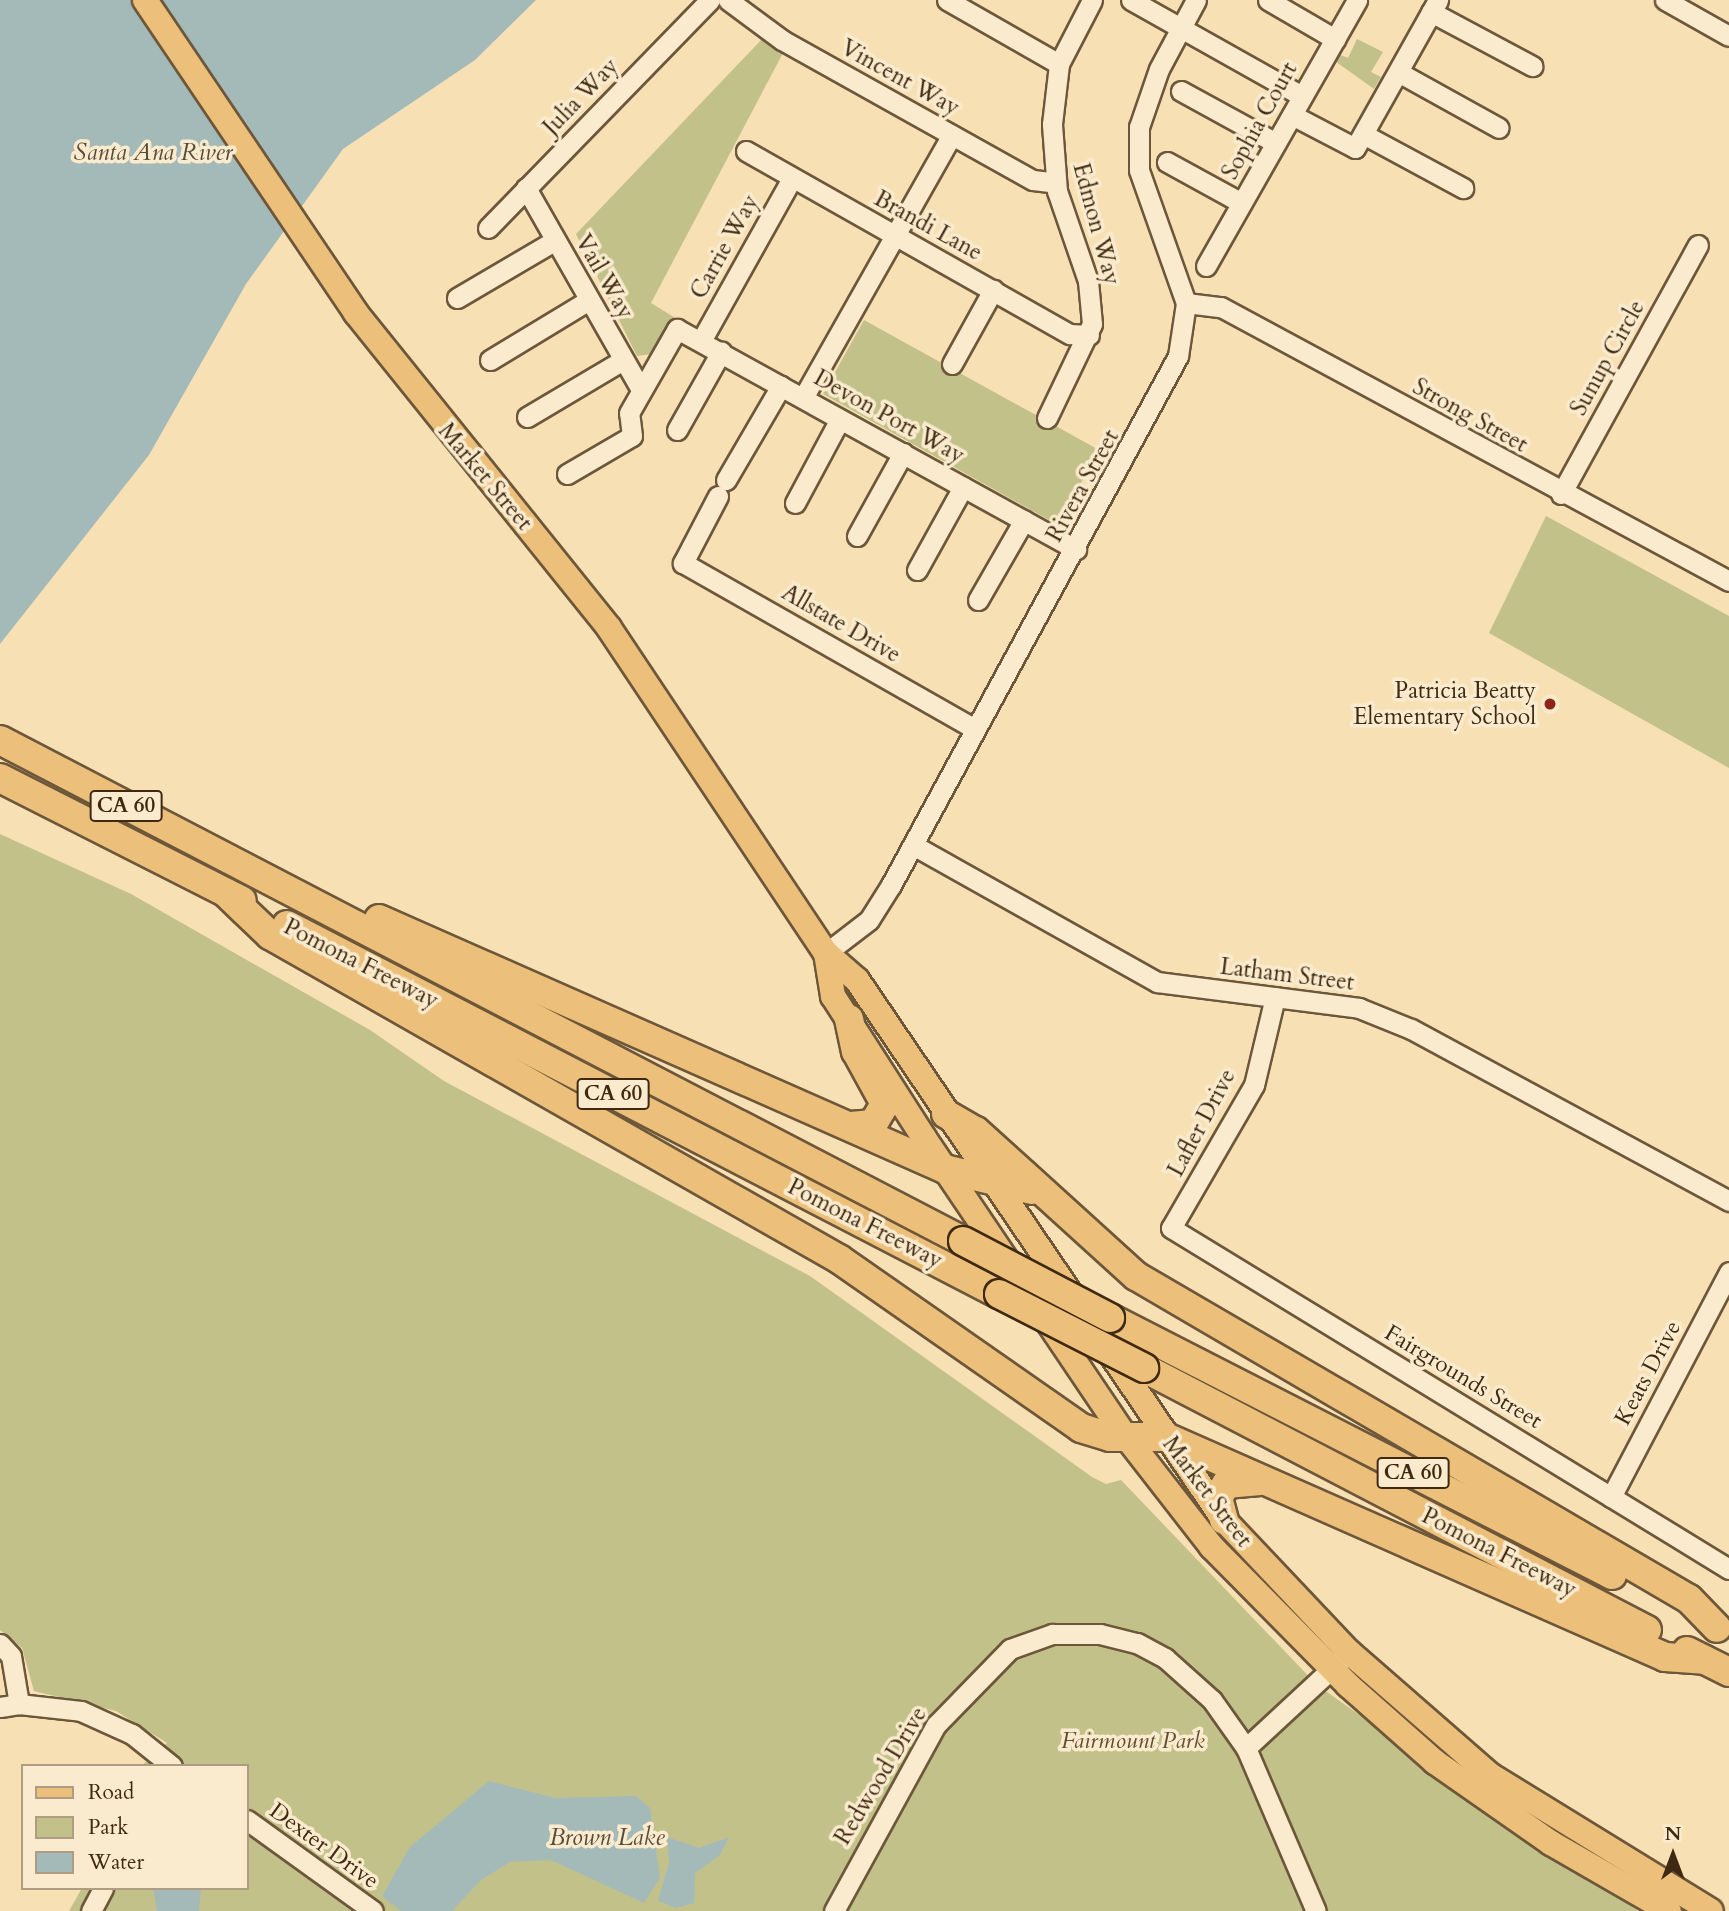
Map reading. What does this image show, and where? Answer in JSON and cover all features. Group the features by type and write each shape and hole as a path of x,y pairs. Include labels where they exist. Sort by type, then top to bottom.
{"highway":[{"name":"Pomona Freeway","path":"0,740 1110,1318 1723,1631"},
{"name":"Pomona Freeway","path":"0,778 1729,1672"},
{"path":"252,872 387,922 945,1169 1038,1193"},
{"path":"226,893 270,935 839,1259 1081,1428 1106,1436 1124,1434 1166,1437 1665,1657 1704,1660"},
{"path":"849,1019 856,1051 885,1104 873,1124 851,1126"},
{"path":"946,1114 976,1131 1038,1193 1136,1276 1689,1600 1723,1631"},
{"path":"1224,1520 1218,1498 1226,1484 1266,1482"}],"main road":[{"name":"Market Street","path":"145,0 393,363 609,628 826,953 858,980 946,1114 1224,1520 1340,1661 1490,1775 1711,1911"},
{"name":"Market Street","path":"826,953 833,996 945,1169 1124,1434 1212,1547 1340,1661 1490,1803 1669,1911"}],"street":[{"name":"Julia Way","path":"488,228 710,0"},
{"name":"Vincent Way","path":"728,0 771,34 952,135 1033,180 1056,183"},
{"path":"947,0 1059,64"},
{"name":"Edmon Way","path":"1047,418 1089,335 1090,293 1056,183 1052,124 1059,64 1092,0"},
{"path":"1132,0 1302,96"},
{"name":"Rivera Street","path":"826,953 869,920 913,845 974,728 1155,409 1178,356 1186,303 1139,170 1139,127 1196,0"},
{"path":"1268,0 1335,38"},
{"name":"Sophia Court","path":"1206,266 1357,0"},
{"path":"1665,0 1729,36"},
{"path":"1292,115 1355,148 1435,6 1532,66"},
{"path":"1398,72 1499,128"},
{"path":"1181,91 1276,143"},
{"path":"1363,134 1463,188"},
{"path":"803,398 952,135"},
{"name":"Brandi Lane","path":"746,151 1070,334 1089,335"},
{"path":"1167,162 1242,203"},
{"name":"Carrie Way","path":"701,341 792,178"},
{"name":"Vail Way","path":"526,188 641,390"},
{"path":"457,298 554,241"},
{"name":"Sunup Circle","path":"1562,494 1698,245"},
{"path":"952,364 993,290"},
{"path":"490,360 589,300"},
{"name":"Strong Street","path":"1186,303 1221,307 1562,494 1729,581"},
{"name":"Devon Port Way","path":"641,390 677,329 1076,549"},
{"path":"677,430 720,352"},
{"path":"527,417 623,360"},
{"name":"Allstate Drive","path":"781,386 722,488 683,563 974,728"},
{"path":"567,474 632,436 629,413 641,390"},
{"path":"795,503 840,419"},
{"path":"857,536 903,453"},
{"path":"916,569 963,487"},
{"path":"978,600 1024,520"},
{"name":"Latham Street","path":"913,845 1157,982 1359,1008 1411,1029 1729,1201"},
{"name":"Lafler Drive","path":"1171,1228 1254,1086 1275,996"},
{"name":"Fairgrounds Street","path":"1171,1228 1729,1569"},
{"name":"Keats Drive","path":"1611,1497 1729,1272"},
{"name":"Redwood Drive","path":"834,1911 936,1726 1010,1649 1052,1634 1100,1634 1137,1643 1186,1674 1246,1748 1316,1911"},
{"path":"0,1644 11,1656 9,1706 81,1711 132,1734 170,1764"},
{"path":"1246,1748 1340,1661"},
{"name":"Dexter Drive","path":"248,1821 373,1911"},
{"path":"91,1911 102,1890"}],"green space":[{"path":"764,37 784,51 651,303 677,319 651,354 637,356 576,234"},
{"path":"1357,39 1383,52 1371,72 1381,77 1374,89 1335,61 1338,54 1348,58"},
{"path":"864,320 1099,450 1058,525 823,394"},
{"path":"1546,516 1729,616 1729,768 1489,633"},
{"name":"Fairmount Park","path":"0,834 131,894 370,1030 444,1081 810,1276 1092,1477 1106,1484 1121,1480 1317,1685 1638,1911 69,1911 81,1890 248,1890 248,1764 143,1764 167,1743 116,1711 34,1691 22,1648 0,1630"}],"water":[{"name":"Santa Ana River","path":"0,0 536,0 475,60 343,149 246,284 149,455 0,644"},
{"name":"Brown Lake","path":"489,1781 555,1798 636,1796 650,1808 660,1878 644,1903 551,1860 510,1862 481,1880 452,1911 401,1911 382,1896 410,1847"},
{"path":"667,1837 699,1848 729,1837 720,1855 695,1873 694,1903 676,1908 658,1901 669,1863"},
{"path":"153,1890 201,1890 199,1911 157,1911"}],"place":[{"name":"Patricia Beatty Elementary School","path":"1550,704"}]}
